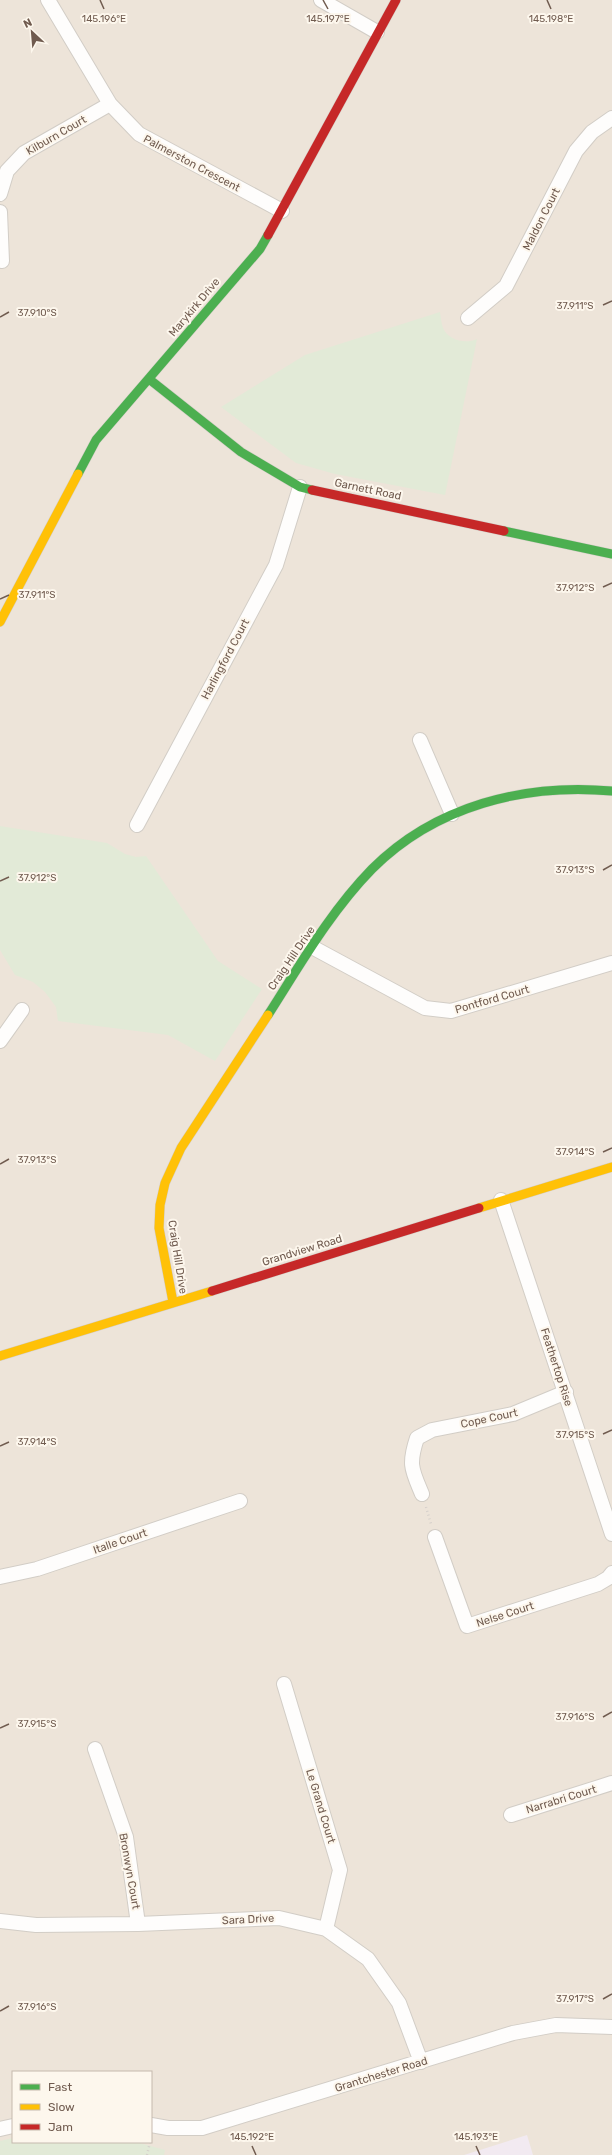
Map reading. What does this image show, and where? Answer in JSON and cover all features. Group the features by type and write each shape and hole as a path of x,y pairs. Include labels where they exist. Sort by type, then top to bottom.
{"street":[{"name":"Palmerston Crescent","path":"48,0 110,104 139,134 282,212"},
{"path":"321,0 377,32"},
{"name":"Marykirk Drive","path":"0,622 96,440 260,248 282,212 377,32 396,0"},
{"name":"Kilburn Court","path":"0,194 7,171 24,153 110,104"},
{"name":"Maldon Court","path":"468,318 506,286 576,151 592,132 612,118"},
{"path":"0,212 2,261"},
{"name":"Garnett Road","path":"149,378 242,452 300,487 612,554"},
{"name":"Harlingford Court","path":"136,825 276,565 300,487"},
{"path":"420,740 452,814"},
{"name":"Craig Hill Drive","path":"174,1302 161,1234 159,1207 166,1177 181,1148 312,947 352,892 387,855 423,830 452,814 519,794 594,788 612,791"},
{"name":"Pontford Court","path":"312,947 425,1008 450,1011 612,963"},
{"path":"0,1041 22,1010"},
{"name":"Grandview Road","path":"0,1356 501,1200 612,1167"},
{"name":"Feathertop Rise","path":"501,1200 612,1534"},
{"name":"Cope Court","path":"422,1494 411,1468 412,1452 417,1438 432,1430 513,1414 566,1392"},
{"name":"Italle Court","path":"0,1577 37,1569 240,1501"},
{"name":"Nelse Court","path":"435,1537 467,1626 598,1584 610,1575"},
{"name":"Le Grand Court","path":"284,1684 340,1870 326,1929"},
{"name":"Bronwyn Court","path":"95,1749 126,1837 138,1924"},
{"name":"Narrabri Court","path":"511,1814 612,1783"},
{"name":"Sara Drive","path":"0,1921 36,1925 138,1924 279,1918 326,1929 368,1959 399,2003 422,2062"},
{"name":"Grantchester Road","path":"152,2125 168,2128 202,2128 514,2033 556,2025 612,2027"},
{"path":"0,2129 12,2126"}],"path":[{"path":"422,1494 435,1537"},
{"path":"147,2155 150,2143"}],"shaded area":[{"path":"0,0 612,0 612,2155 0,2155"},
{"path":"527,2135 533,2155 464,2155"}],"green space":[{"path":"440,312 443,328 453,339 468,341 477,339 445,495 335,474 296,463 221,407 305,355"},
{"path":"0,826 107,843 125,854 136,857 146,856 218,961 262,989 215,1061 168,1035 58,1021 56,1007 45,992 33,982 15,975 0,950"},
{"path":"12,2138 12,2143 140,2143 165,2150 164,2155 0,2155 0,2141"}],"traffic: fast":[{"path":"78,474 96,440 260,249 268,235"},
{"path":"149,379 241,452 300,487 312,490"},
{"path":"504,531 612,554"},
{"path":"268,1015 316,939 357,886 372,869 397,847 424,829 452,815 483,803 514,796 546,791 579,789 612,791"}],"traffic: slow":[{"path":"0,622 78,474"},
{"path":"173,1302 159,1228 160,1205 165,1183 181,1148 268,1015"},
{"path":"479,1208 612,1167"},
{"path":"0,1356 212,1291"}],"traffic: jam":[{"path":"268,235 396,0"},
{"path":"312,490 504,531"},
{"path":"212,1291 479,1208"}]}
